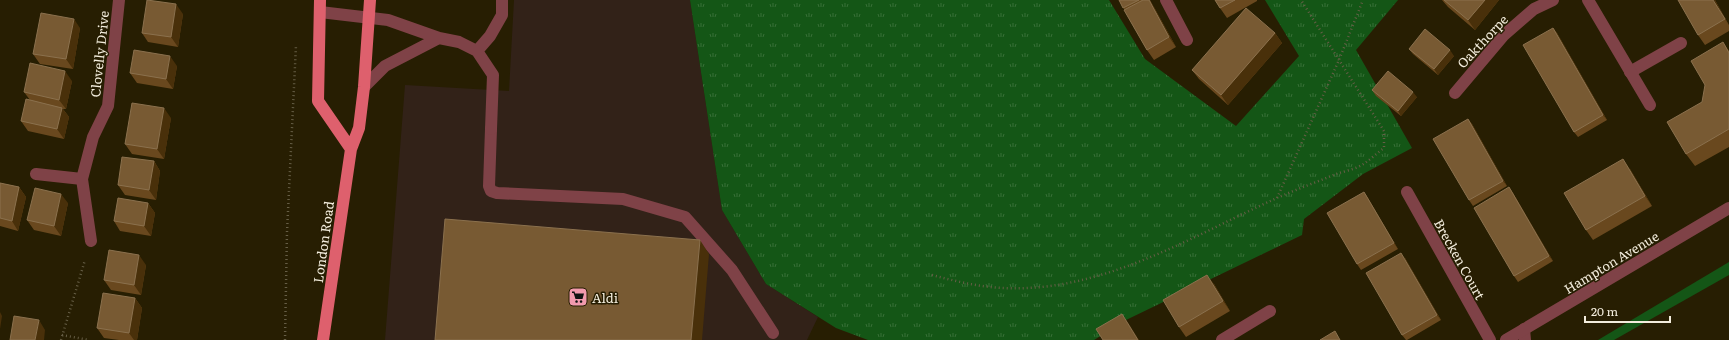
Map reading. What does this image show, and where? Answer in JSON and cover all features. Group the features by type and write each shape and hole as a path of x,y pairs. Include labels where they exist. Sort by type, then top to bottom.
{"main road":[{"name":"London Road","path":"323,340 351,148 359,128 364,87 370,0"},
{"path":"320,6 318,101 351,148"}],"street":[{"name":"Clovelly Drive","path":"91,241 82,179 93,137 108,106 119,0"},
{"path":"477,51 490,36 502,15 502,0"},
{"path":"1166,0 1187,40"},
{"name":"Oakthorpe","path":"1454,93 1504,35 1534,9 1553,0"},
{"path":"1588,0 1650,105"},
{"path":"320,6 368,18 388,20 439,38 459,42 477,51 493,75 489,186 492,191 497,193 623,199 685,217 732,270 773,333"},
{"path":"364,87 385,66 439,38"},
{"path":"1630,72 1681,43"},
{"path":"36,174 82,179"},
{"name":"Brecken Court","path":"1407,192 1490,340"},
{"name":"Hampton Avenue","path":"1506,340 1525,335 1729,208"},
{"path":"1222,340 1270,311"}],"path":[{"path":"932,275 976,285 1003,288 1030,288 1058,285 1093,277 1132,265 1174,247 1277,198 1364,164 1384,148 1384,130 1301,0"},
{"path":"1277,198 1339,60 1363,0"},
{"path":"284,340 287,232 296,41"},
{"path":"61,340 91,241"},
{"path":"62,335 89,340"}],"shaded area":[{"path":"514,0 690,0 722,210 766,284 818,317 807,340 385,340 405,85 509,91"}],"green space":[{"path":"690,0 1109,0 1145,59 1236,126 1299,56 1265,0 1398,0 1356,50 1412,148 1363,174 1304,219 1302,235 1126,320 1094,340 868,340 836,328 766,284 722,210"},
{"path":"1729,262 1729,275 1614,340 1598,340"}],"building":[{"path":"147,0 176,4 171,37 142,33"},
{"path":"1119,0 1139,0 1123,8"},
{"path":"1143,0 1149,0 1169,37 1147,50 1124,10"},
{"path":"1215,0 1235,0 1220,8"},
{"path":"1444,0 1485,0 1468,20"},
{"path":"1678,0 1713,0 1725,19 1698,35"},
{"path":"1246,8 1275,33 1221,95 1192,70"},
{"path":"41,13 74,19 66,59 33,54"},
{"path":"1553,28 1603,115 1574,132 1523,45"},
{"path":"1425,29 1450,50 1434,69 1409,49"},
{"path":"1723,42 1729,53 1729,129 1686,154 1667,122 1702,102 1705,85 1691,61"},
{"path":"134,50 170,56 166,79 130,73"},
{"path":"30,63 65,71 59,100 24,92"},
{"path":"1388,71 1413,92 1398,111 1372,90"},
{"path":"26,99 62,108 57,129 21,121"},
{"path":"132,103 164,108 157,149 125,144"},
{"path":"1468,119 1503,181 1469,200 1433,139"},
{"path":"122,157 154,161 149,190 118,185"},
{"path":"1623,159 1645,196 1586,230 1564,193"},
{"path":"0,183 19,187 12,221 0,218"},
{"path":"1509,187 1549,256 1514,276 1474,208"},
{"path":"35,188 61,194 54,226 27,220"},
{"path":"1364,192 1394,243 1357,264 1327,213"},
{"path":"118,198 148,203 144,226 114,221"},
{"name":"Aldi","path":"445,219 700,240 691,340 435,340"},
{"path":"109,250 139,255 134,285 104,280"},
{"path":"1401,253 1437,315 1402,335 1366,273"},
{"path":"1207,275 1223,301 1179,327 1163,300"},
{"path":"103,293 135,298 129,333 97,328"},
{"path":"1122,314 1138,340 1103,340 1096,329"},
{"path":"14,316 39,320 35,340 10,340"},
{"path":"1335,331 1340,340 1320,340"}],"place":[{"name":"Aldi","path":"578,297"}]}
